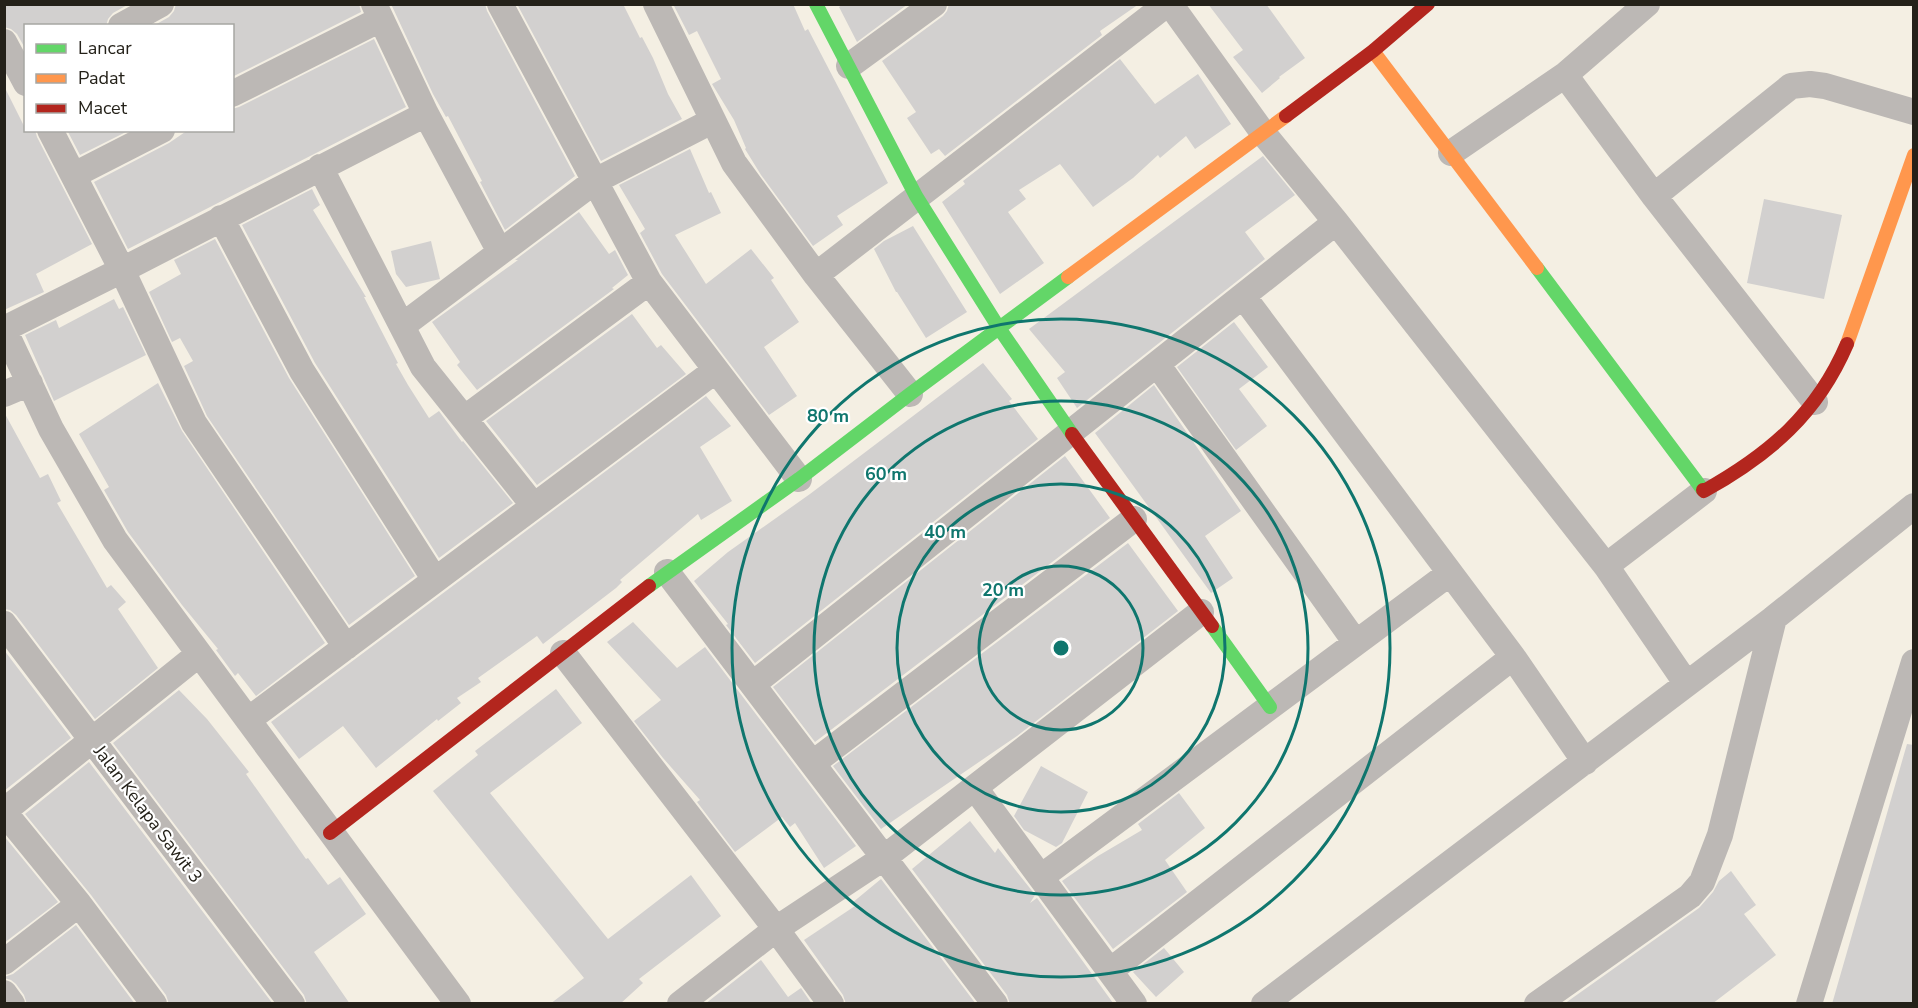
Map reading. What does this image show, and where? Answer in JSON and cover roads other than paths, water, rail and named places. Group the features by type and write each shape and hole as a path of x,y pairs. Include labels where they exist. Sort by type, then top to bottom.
{"street":[{"path":"125,24 161,4"},
{"path":"500,4 649,282 799,479"},
{"path":"656,4 734,163 816,275 910,394"},
{"path":"816,4 916,196 999,328 1071,432 1270,707"},
{"path":"849,66 934,4"},
{"path":"816,275 1168,4 1263,133 1336,222 1606,566 1686,683"},
{"path":"330,832 667,572 799,479 1263,133 1372,51 1428,4"},
{"path":"1451,153 1565,75 1647,4"},
{"path":"234,93 378,12 426,114 500,252"},
{"path":"4,42 24,78"},
{"path":"1372,51 1704,490"},
{"path":"1565,75 1654,196 1815,402"},
{"path":"1654,196 1791,86 1810,84 1825,86 1914,112"},
{"path":"426,114 4,329 51,429 115,540 458,1004"},
{"path":"402,326 595,181 712,121"},
{"path":"52,132 122,270 194,423 346,647"},
{"path":"74,175 158,132"},
{"path":"1606,566 1704,490 1734,474 1786,433 1815,402 1841,357 1856,321 1914,155"},
{"path":"320,167 423,367 534,506"},
{"path":"221,218 302,371 435,580"},
{"path":"753,684 1336,222"},
{"path":"465,418 649,282"},
{"path":"1243,296 1513,657 1585,762"},
{"path":"1157,364 1356,643"},
{"path":"248,720 716,370"},
{"path":"4,394 30,383"},
{"path":"1264,1004 1774,618 1914,506"},
{"path":"813,763 1134,519"},
{"path":"667,572 995,1004"},
{"path":"1041,877 1450,573"},
{"path":"680,1004 776,929 885,857 1201,612"},
{"path":"1537,1004 1690,896 1702,882 1720,835 1774,618"},
{"name":"Jalan Kelapa Sawit 3","path":"4,624 292,1004"},
{"path":"563,653 776,929 831,1004"},
{"path":"154,1004 79,904 4,812 199,654"},
{"path":"1110,971 1513,657"},
{"path":"1806,1001 1914,662"},
{"path":"975,788 1134,1004"},
{"path":"4,962 79,904"},
{"path":"4,993 12,1004"}]}
